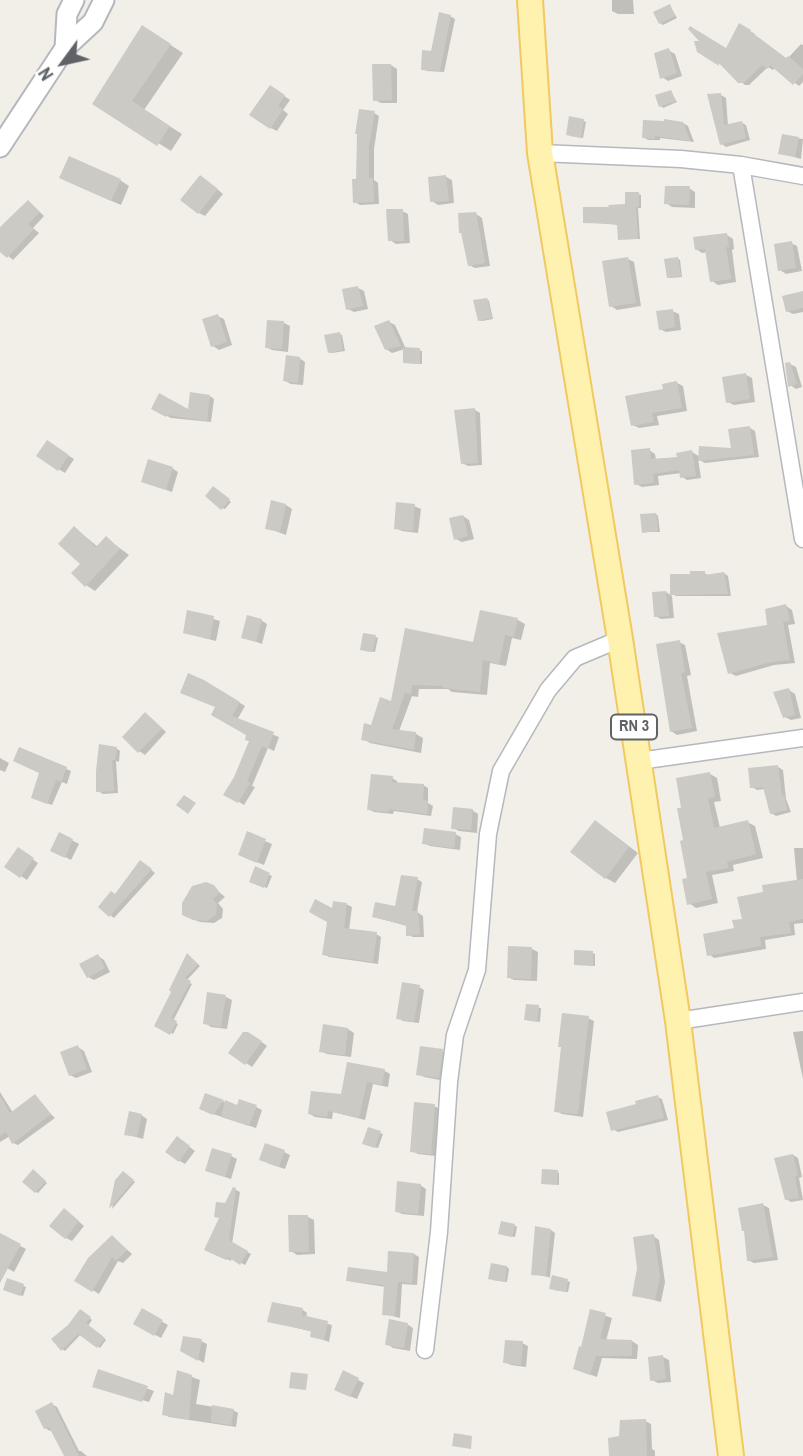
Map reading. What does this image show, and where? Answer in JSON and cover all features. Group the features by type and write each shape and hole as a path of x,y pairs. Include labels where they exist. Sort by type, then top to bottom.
{"main road":[{"name":"RN 3","path":"530,0 540,153 620,639 678,1021 731,1456"}],"street":[{"path":"65,48 67,14 74,0"},
{"path":"0,147 65,48 93,22 104,0"},
{"path":"540,153 631,156 741,165 803,176"},
{"path":"741,165 803,539"},
{"path":"425,1350 439,1232 449,1082 455,1035 477,970 488,834 501,771 548,690 575,658 620,639"},
{"path":"639,761 803,737"},
{"path":"678,1021 803,1002"}],"building":[{"path":"670,4 675,16 659,24 653,12"},
{"path":"439,12 451,15 440,71 421,70 422,50 431,51"},
{"path":"739,23 803,69 803,74 793,85 770,65 768,69 762,65 744,83 738,83 718,62 719,66 697,52 694,41 699,41 688,29 690,26 726,48"},
{"path":"142,25 171,44 132,101 170,126 157,146 92,104"},
{"path":"669,48 677,73 660,79 654,53"},
{"path":"372,64 391,64 392,100 373,101"},
{"path":"270,85 285,95 278,106 283,109 270,129 249,115"},
{"path":"671,90 676,101 659,107 655,95"},
{"path":"721,93 724,125 742,121 746,138 720,145 707,94"},
{"path":"359,109 375,111 369,146 369,178 373,178 374,202 353,203 352,179 356,179 355,134"},
{"path":"569,116 584,119 581,138 566,135"},
{"path":"643,120 683,122 690,141 655,136 655,139 642,138"},
{"path":"782,134 799,137 795,157 778,154"},
{"path":"69,156 121,179 111,201 59,178"},
{"path":"200,175 218,189 198,214 180,200"},
{"path":"446,175 449,201 430,202 428,177"},
{"path":"665,186 690,186 689,205 664,204"},
{"path":"625,192 639,192 639,207 636,207 638,239 618,240 617,224 583,223 583,207 625,204"},
{"path":"28,200 40,212 28,224 34,229 7,258 0,252 0,227"},
{"path":"386,209 403,209 404,241 388,241"},
{"path":"476,212 485,263 468,266 459,233 458,213"},
{"path":"727,233 729,247 726,247 731,279 710,282 705,249 695,250 693,237"},
{"path":"792,241 796,268 778,271 774,244"},
{"path":"628,257 636,303 609,307 602,261"},
{"path":"678,257 681,276 667,278 664,259"},
{"path":"358,286 363,306 346,310 342,289"},
{"path":"803,291 803,308 786,312 782,296"},
{"path":"487,298 492,318 478,321 473,300"},
{"path":"673,309 675,327 659,330 656,311"},
{"path":"218,314 227,342 211,347 202,319"},
{"path":"267,320 284,321 282,349 265,348"},
{"path":"389,320 401,346 385,350 374,326"},
{"path":"340,332 343,350 328,353 324,335"},
{"path":"403,347 420,348 420,364 403,363"},
{"path":"286,355 300,357 298,383 283,381"},
{"path":"790,362 797,384 788,387 785,363"},
{"path":"746,373 750,399 726,403 722,377"},
{"path":"677,381 682,408 652,413 654,422 631,426 625,396 663,389 662,384"},
{"path":"190,392 210,395 207,421 166,417 151,409 159,393 188,409"},
{"path":"475,408 478,463 461,464 454,410"},
{"path":"750,426 754,455 698,461 699,446 731,448 728,429"},
{"path":"47,440 69,455 58,471 36,456"},
{"path":"650,448 651,459 677,457 676,453 692,450 696,476 680,478 679,470 653,474 654,483 634,485 631,450"},
{"path":"148,459 173,467 166,490 141,482"},
{"path":"213,486 230,499 221,510 205,496"},
{"path":"271,500 286,504 280,532 265,529"},
{"path":"396,502 415,504 413,531 394,529"},
{"path":"656,513 658,531 642,533 640,514"},
{"path":"463,515 468,536 454,540 449,518"},
{"path":"74,526 96,547 106,536 120,549 85,587 71,573 80,564 58,544"},
{"path":"690,571 705,571 705,575 724,572 728,594 670,595 670,574 690,574"},
{"path":"666,591 669,616 654,617 652,592"},
{"path":"786,604 790,621 783,622 790,660 767,663 728,674 717,633 767,625 765,609"},
{"path":"187,610 214,616 210,639 183,633"},
{"path":"480,610 518,618 514,637 505,635 499,664 483,660 480,692 443,686 412,685 411,694 405,693 392,729 416,732 414,750 361,740 364,723 371,725 380,697 391,701 405,628 473,642"},
{"path":"247,615 262,619 256,642 241,638"},
{"path":"363,633 376,635 373,652 360,650"},
{"path":"680,640 685,672 681,673 692,728 670,732 656,644"},
{"path":"188,673 240,702 232,716 274,732 268,749 262,746 247,781 250,783 238,803 223,795 234,777 249,741 245,740 246,735 211,715 215,707 180,693"},
{"path":"789,688 795,715 783,718 773,692"},
{"path":"145,712 162,728 138,753 122,737"},
{"path":"99,744 117,747 115,760 112,760 114,791 96,792"},
{"path":"19,747 67,767 61,782 56,780 47,804 31,798 39,773 13,761"},
{"path":"778,765 782,796 784,795 787,810 770,814 763,787 750,788 748,768"},
{"path":"710,772 715,797 708,798 714,828 748,820 756,854 727,862 728,868 706,872 712,899 687,905 682,879 687,878 680,841 683,840 677,808 681,808 676,778"},
{"path":"371,774 393,776 392,782 424,784 423,800 428,801 427,814 389,809 389,812 367,810"},
{"path":"184,795 196,803 188,814 176,805"},
{"path":"453,807 473,809 471,830 451,829"},
{"path":"595,820 629,847 605,879 570,852"},
{"path":"424,828 456,832 454,848 422,844"},
{"path":"247,831 266,839 257,863 238,855"},
{"path":"59,832 73,839 65,858 50,851"},
{"path":"18,847 34,858 20,878 4,867"},
{"path":"140,860 152,869 109,917 98,907 111,891 115,894"},
{"path":"255,866 270,873 264,888 249,882"},
{"path":"401,875 418,877 412,911 418,911 420,935 406,936 406,925 372,917 375,902 395,906"},
{"path":"803,879 803,919 789,922 791,933 760,937 761,946 707,956 703,934 734,928 732,920 742,919 737,897 763,892 762,885"},
{"path":"206,882 214,885 220,893 213,899 217,904 216,915 207,921 193,920 182,915 182,903 192,886"},
{"path":"315,899 332,908 333,901 347,903 344,928 377,932 373,962 322,955 327,922 309,912"},
{"path":"508,946 532,947 531,979 507,978"},
{"path":"574,950 593,951 593,966 574,965"},
{"path":"187,953 198,964 185,978 191,981 171,1018 177,1021 170,1035 154,1026"},
{"path":"98,954 105,968 87,978 79,964"},
{"path":"402,982 420,985 414,1022 396,1019"},
{"path":"207,992 226,995 221,1027 203,1024"},
{"path":"526,1004 539,1005 537,1022 524,1020"},
{"path":"562,1013 589,1016 578,1114 554,1112"},
{"path":"323,1024 348,1028 345,1055 319,1052"},
{"path":"243,1032 248,1032 262,1041 245,1065 228,1053"},
{"path":"78,1045 87,1069 69,1076 60,1052"},
{"path":"420,1046 443,1049 439,1078 416,1075"},
{"path":"347,1062 385,1069 382,1085 367,1082 359,1118 328,1111 327,1117 308,1114 311,1091 341,1094"},
{"path":"205,1093 224,1100 213,1115 199,1109"},
{"path":"35,1094 51,1114 12,1144 6,1132 0,1136 0,1096 10,1113"},
{"path":"658,1095 664,1118 611,1131 606,1112"},
{"path":"239,1099 257,1105 249,1126 221,1117 225,1100 237,1105"},
{"path":"414,1102 435,1104 431,1154 410,1152"},
{"path":"129,1111 142,1114 137,1137 124,1135"},
{"path":"368,1127 381,1131 375,1148 362,1144"},
{"path":"177,1136 190,1146 179,1162 165,1152"},
{"path":"265,1143 285,1150 279,1167 259,1160"},
{"path":"212,1148 232,1154 225,1177 205,1171"},
{"path":"793,1154 798,1175 795,1176 799,1198 785,1200 774,1158"},
{"path":"33,1169 46,1181 35,1193 22,1182"},
{"path":"542,1169 558,1170 557,1185 541,1184"},
{"path":"123,1171 134,1180 109,1209 115,1180"},
{"path":"397,1181 421,1184 418,1214 395,1212"},
{"path":"233,1187 236,1188 229,1240 248,1251 240,1265 228,1257 226,1260 204,1250 219,1218 214,1217 216,1202 225,1203"},
{"path":"763,1203 773,1257 747,1261 738,1208"},
{"path":"64,1208 79,1221 65,1239 49,1226"},
{"path":"288,1215 308,1215 309,1252 289,1252"},
{"path":"501,1221 515,1224 512,1237 498,1234"},
{"path":"535,1226 551,1229 546,1276 531,1275"},
{"path":"0,1233 21,1244 0,1283"},
{"path":"654,1234 660,1277 655,1300 632,1296 637,1268 633,1237"},
{"path":"112,1235 127,1250 116,1261 112,1257 92,1292 74,1281 88,1258"},
{"path":"388,1251 414,1253 412,1283 398,1282 395,1316 382,1315 384,1285 346,1281 348,1267 387,1272"},
{"path":"491,1263 507,1266 505,1282 488,1279"},
{"path":"552,1275 568,1279 566,1292 549,1289"},
{"path":"7,1278 24,1284 20,1296 3,1290"},
{"path":"272,1302 303,1308 302,1315 328,1321 324,1340 310,1337 311,1331 267,1322"},
{"path":"142,1308 163,1320 154,1336 133,1324"},
{"path":"80,1309 91,1317 86,1323 105,1338 97,1348 78,1334 61,1351 51,1339 68,1325"},
{"path":"590,1309 606,1313 600,1339 632,1340 632,1356 596,1356 590,1375 573,1369"},
{"path":"389,1319 408,1323 404,1348 385,1345"},
{"path":"183,1336 202,1339 198,1361 180,1351"},
{"path":"505,1340 523,1341 521,1365 503,1363"},
{"path":"663,1355 666,1379 650,1381 648,1357"},
{"path":"98,1369 148,1386 142,1402 92,1387"},
{"path":"177,1370 192,1375 189,1420 162,1415 165,1392 173,1395"},
{"path":"343,1370 359,1378 350,1397 334,1390"},
{"path":"291,1372 308,1374 306,1390 289,1388"},
{"path":"52,1402 79,1456 64,1456 49,1427 44,1429 35,1411"},
{"path":"212,1405 234,1409 231,1425 211,1422"},
{"path":"646,1419 647,1456 609,1456 608,1438 619,1436 620,1420"},
{"path":"454,1433 472,1436 471,1449 452,1446"}]}
